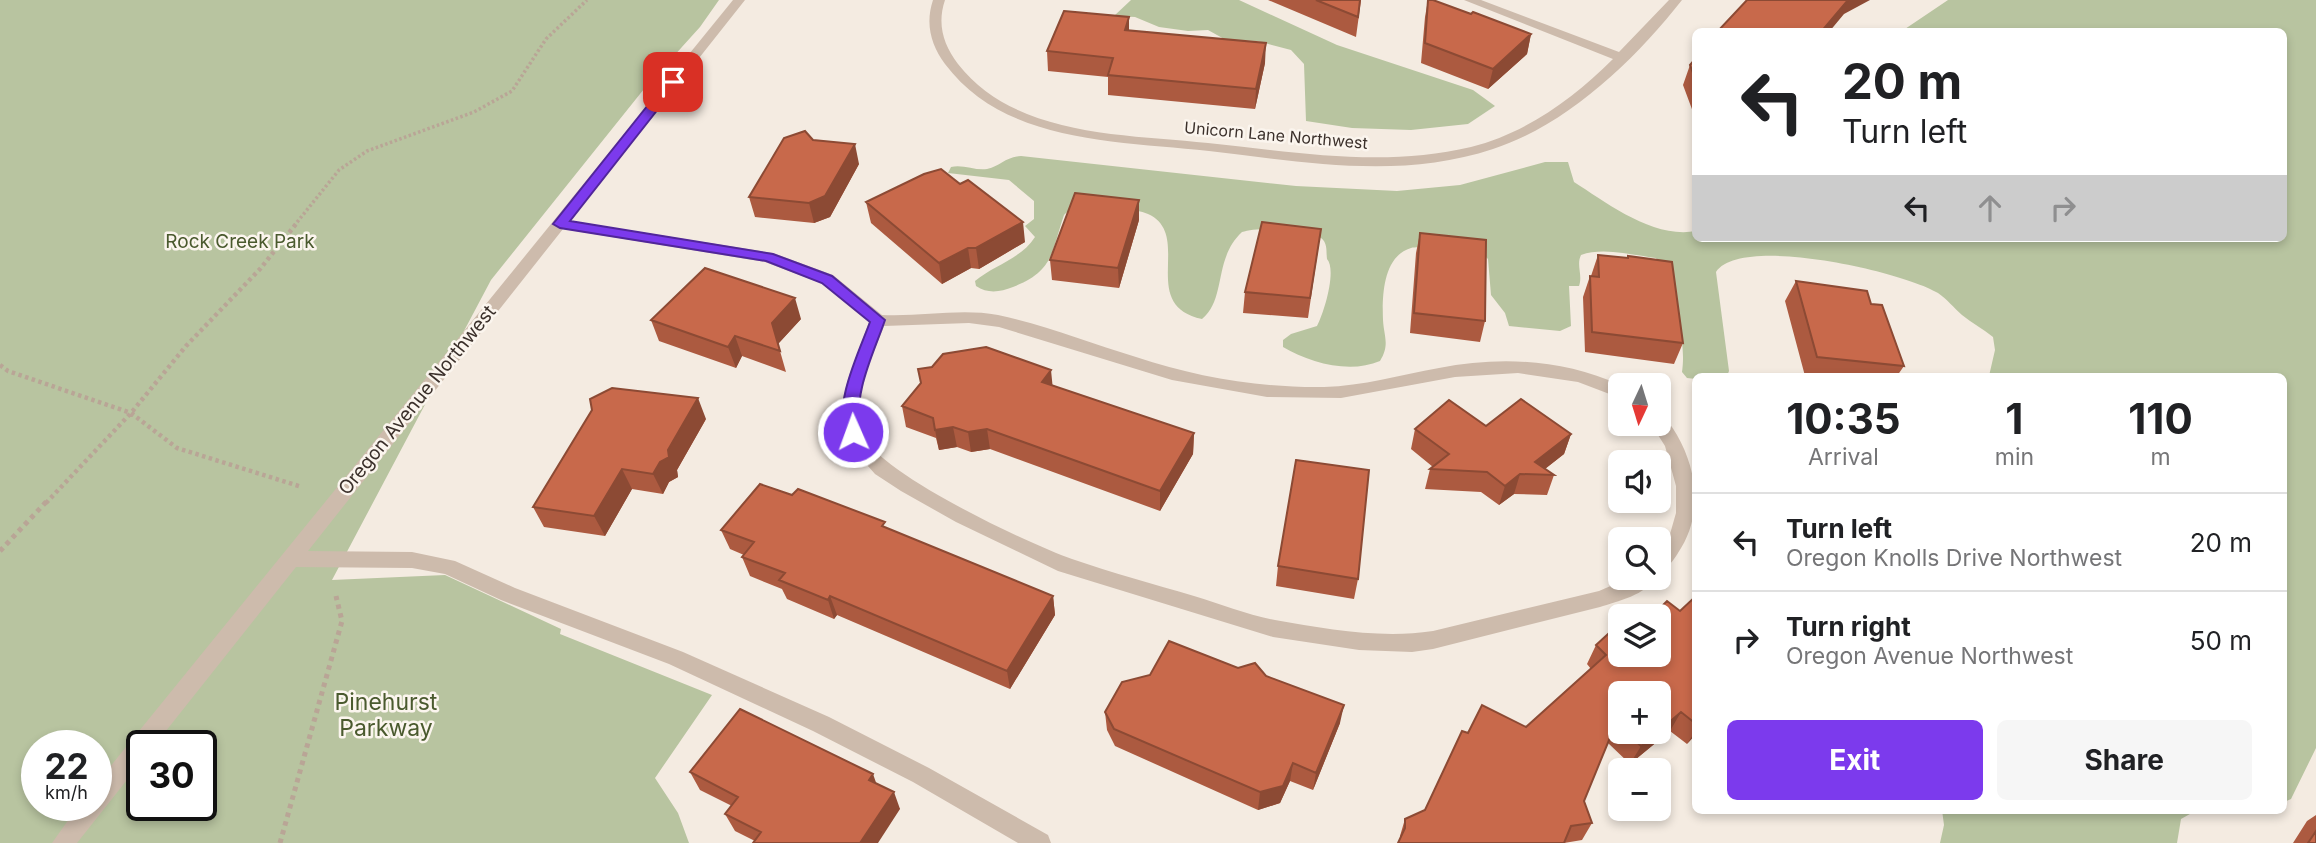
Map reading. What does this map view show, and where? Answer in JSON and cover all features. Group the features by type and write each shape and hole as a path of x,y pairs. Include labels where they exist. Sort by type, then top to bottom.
{"street":[{"name":"Oregon Avenue Northwest","path":"112,782 738,0"},
{"name":"Unicorn Lane Northwest","path":"939,0 934,23 938,43 950,67 969,88 1014,113 1047,125 1085,133 1310,159 1362,162 1412,159 1474,150 1508,140 1536,127 1571,104 1673,3"},
{"path":"1470,0 1620,57"},
{"path":"1654,0 1673,3"},
{"path":"560,224 701,246 789,264 827,279 878,320 963,317 998,321 1172,374 1265,390 1325,393 1357,391 1452,371 1516,367 1579,376 1608,387"},
{"path":"878,320 861,365 850,407 853,432 859,443 881,469 907,486 973,522 1065,565 1273,628 1331,638 1386,643 1412,643 1443,638 1600,599 1624,590"},
{"path":"1667,436 1677,454 1685,477 1686,490 1683,526 1671,547"},
{"path":"289,559 412,560 448,567 508,594 676,658 821,723 921,775 1040,843"},
{"name":"Oregon Avenue Northwest","path":"63,843 81,821"}],"path":[{"path":"0,551 131,413 186,346 260,269 339,170 367,151 474,112 512,91 546,39 587,0"},
{"path":"0,365 8,371 131,413 177,448 309,489"},
{"path":"280,843 342,621 334,588"}],"green space":[{"name":"Rock Creek Park","path":"0,0 719,0 700,27 644,89 491,280 332,580 445,575 561,629 560,634 712,695 655,778 678,813 689,843 0,843"},
{"path":"1131,0 1239,0 1337,45 1473,90 1495,106 1468,124 1411,130 1352,128 1306,121 1304,64 1291,50 1257,41 1226,40 1208,30 1188,31 1159,27 1135,17 1114,16"},
{"path":"1948,0 2316,0 2316,748 2291,799 2287,801 2287,373 1990,373 1995,350 1993,337 1962,315 1938,293 1859,267 1788,256 1756,256 1731,261 1716,272 1728,373 1692,373 1692,379 1687,378 1682,372 1682,344 1673,297 1656,258 1608,252 1581,255 1579,286 1569,286 1571,326 1560,331 1509,326 1505,313 1491,295 1488,259 1483,254 1417,247 1402,252 1395,259 1386,278 1383,320 1386,345 1380,361 1343,367 1305,358 1283,347 1283,340 1291,334 1317,326 1323,312 1331,272 1326,245 1321,238 1305,232 1282,229 1242,232 1227,254 1215,300 1202,319 1183,311 1173,300 1168,285 1167,237 1161,224 1148,214 1137,211 1076,208 1064,215 1053,250 1044,267 1013,287 990,291 976,286 975,281 1022,251 1035,237 1025,226 1034,219 1034,201 1009,180 948,173 951,167 987,169 1021,156 1296,186 1397,191 1460,185 1545,162 1568,162 1574,182 1647,225 1663,230 1692,231 1692,242 2287,242 2287,28 1906,28"},
{"path":"1943,814 2190,814 2181,819 2177,843 1940,843 1944,825"}],"building":[{"path":"1316,0 1360,0 1358,17"},
{"path":"1428,0 1471,14 1473,12 1531,34 1493,69 1425,43"},
{"path":"1747,0 1848,0 1824,28 1721,28"},
{"path":"1064,11 1129,17 1125,30 1266,43 1256,89 1108,75 1113,58 1047,51"},
{"path":"805,131 813,140 855,144 825,196 809,203 749,197 784,138"},
{"path":"941,169 960,184 968,180 1023,222 976,248 968,248 939,263 866,202 924,174"},
{"path":"1075,193 1139,200 1118,268 1050,260"},
{"path":"1262,222 1321,229 1310,298 1245,292"},
{"path":"1420,233 1486,240 1485,321 1414,313"},
{"path":"1598,255 1672,262 1683,343 1592,332 1590,276 1599,277"},
{"path":"705,268 795,298 772,323 780,351 735,336 728,347 651,320"},
{"path":"1796,281 1867,291 1871,304 1882,305 1904,366 1817,357"},
{"path":"986,347 1051,370 1042,382 1194,433 1160,491 987,429 968,432 953,427 935,430 933,418 902,406 921,383 918,369 932,367 943,354"},
{"path":"612,388 698,398 668,450 669,457 660,462 653,474 622,469 594,516 533,507 592,410 590,399"},
{"path":"1521,399 1571,434 1535,462 1554,475 1520,474 1505,486 1487,472 1430,469 1449,454 1415,429 1449,400 1486,426"},
{"path":"1296,460 1369,470 1358,579 1278,566"},
{"path":"760,484 792,495 798,489 885,522 882,526 1053,596 1007,671 830,596 828,600 779,580 785,573 742,557 754,542 721,530"},
{"path":"1692,600 1692,721 1681,712 1671,721 1671,681 1608,681 1608,742 1584,801 1592,823 1571,826 1564,843 1398,843 1405,828 1405,819 1425,810 1462,731 1468,733 1482,705 1526,727 1606,655 1596,645 1608,634 1608,667 1671,667 1671,604 1680,611"},
{"path":"1169,641 1238,668 1255,663 1266,676 1344,705 1316,773 1293,763 1283,786 1260,792 1114,729 1105,712 1122,682 1150,675"},
{"path":"740,709 873,774 869,780 894,792 860,843 753,843 761,832 725,814 738,797 690,772"},
{"path":"2316,831 2316,843 2308,843"}],"route":[{"path":"673,82 560,224 768,257 827,279 878,320 852,393 850,420 853,432"}],"park label":[{"name":"Pinehurst Parkway","path":"386,715"}]}
